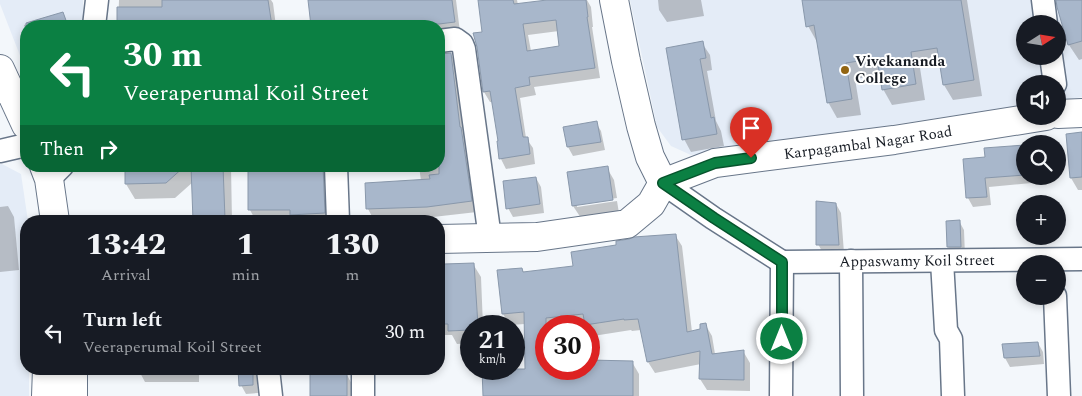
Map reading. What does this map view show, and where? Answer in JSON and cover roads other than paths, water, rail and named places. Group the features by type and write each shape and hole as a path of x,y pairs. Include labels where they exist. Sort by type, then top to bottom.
{"main road":[{"path":"445,239 537,237 627,224 651,204 663,183 650,157 645,141 614,0"},
{"path":"0,69 20,112"},
{"name":"Karpagambal Nagar Road","path":"663,183 715,163 894,140 1016,119"},
{"path":"52,172 55,215"},
{"path":"46,375 46,396"},
{"path":"74,375 74,396"}],"street":[{"path":"95,20 97,0"},
{"path":"1043,0 1045,15"},
{"path":"445,40 455,39 462,44 464,49 490,238"},
{"path":"0,151 20,146"},
{"path":"336,172 338,215"},
{"path":"663,183 782,262 781,396"},
{"name":"Appaswamy Koil Street","path":"1066,261 1082,260"},
{"path":"851,261 852,396"},
{"path":"942,261 946,330 952,339 953,396"},
{"name":"Appaswamy Koil Street","path":"782,262 1016,261"},
{"path":"1055,305 1059,396"},
{"path":"269,375 271,396"},
{"path":"363,375 363,396"}],"place":[{"name":"Vivekananda College","path":"845,70"}]}
